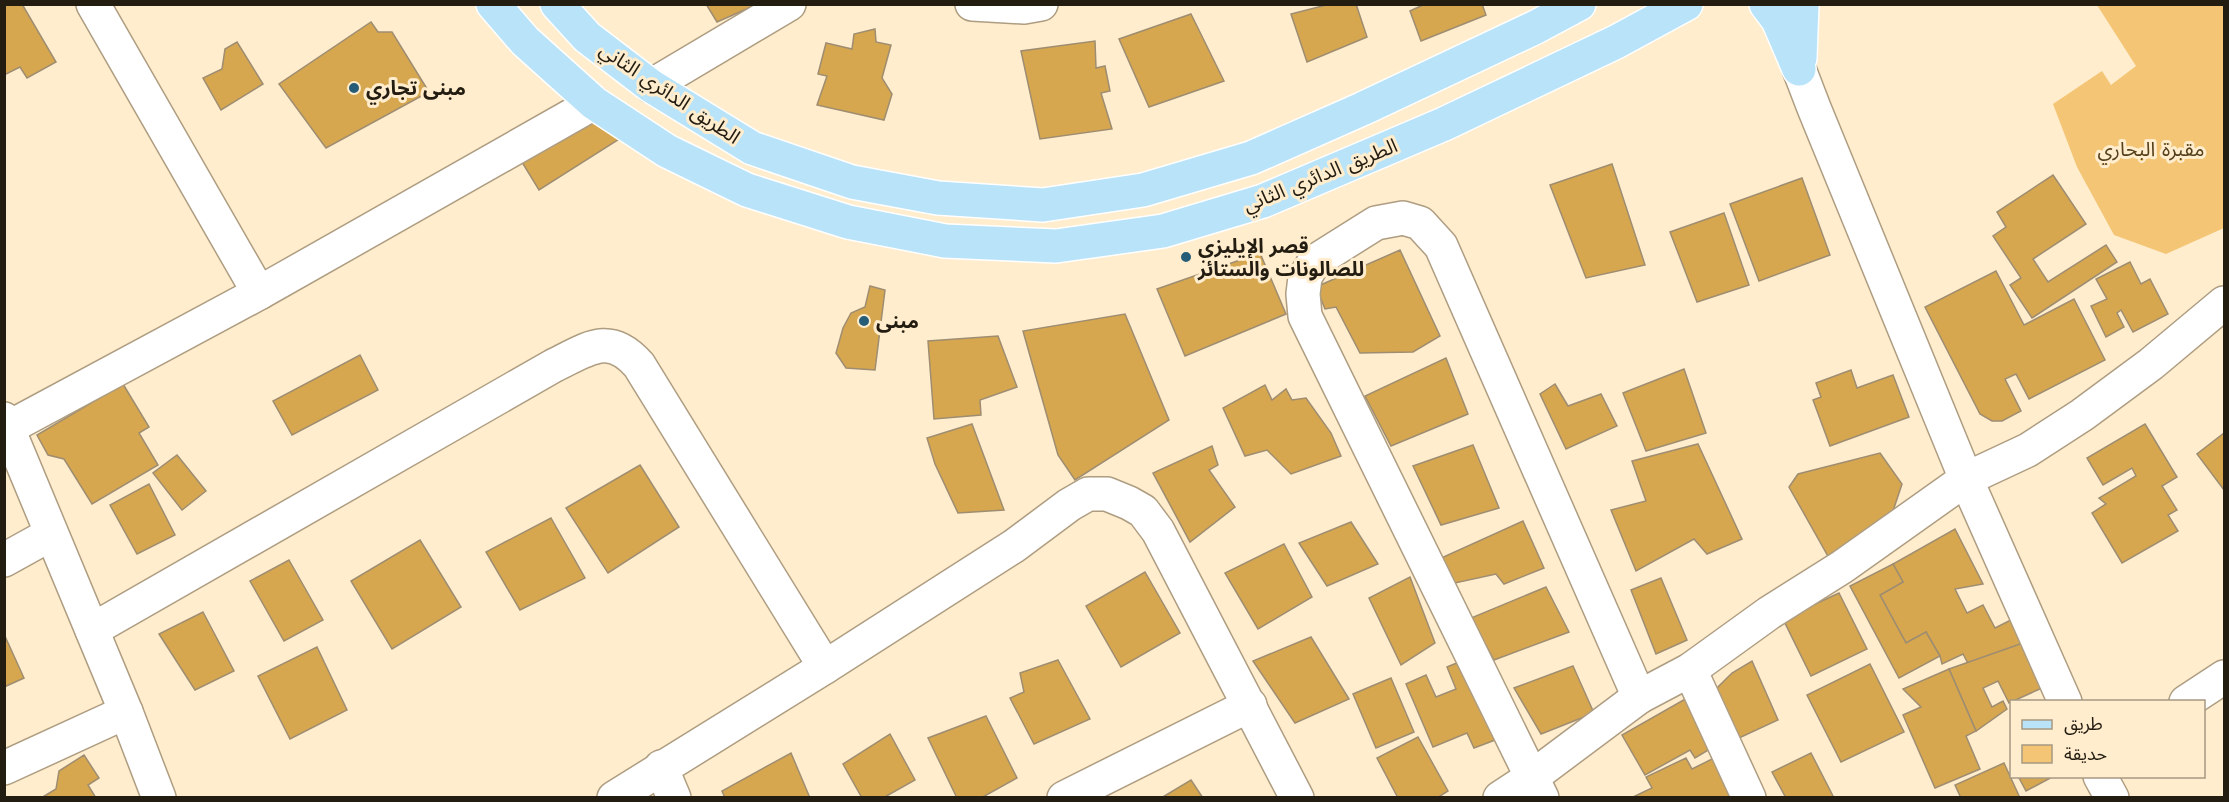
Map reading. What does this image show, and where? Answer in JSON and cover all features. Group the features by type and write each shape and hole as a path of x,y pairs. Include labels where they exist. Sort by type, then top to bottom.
{"main road":[{"name":"الطريق الدائري الثاني","path":"493,4 525,41 594,103 667,152 747,190 848,222 945,241 1056,246 1163,231 1263,201 1444,124 1616,42 1686,4"},
{"name":"الطريق الدائري الثاني","path":"557,4 587,37 651,86 752,148 852,182 938,198 1043,205 1143,190 1251,158 1362,110 1579,4"},
{"path":"1766,4 1778,20 1799,69"},
{"path":"1799,69 1802,4"}],"street":[{"path":"93,4 259,293"},
{"path":"651,86 789,4"},
{"path":"972,4 1024,7 1041,4"},
{"path":"1792,4 1799,69 1966,479 2064,700"},
{"path":"159,798 126,712 6,423 259,293 594,103"},
{"path":"1537,787 1305,316 1303,294 1305,277 1314,261 1376,223 1403,218 1420,223 1441,246 1639,697"},
{"path":"1500,798 1537,787 1639,697 1690,670 1769,613 1842,567 1966,479 2028,450 2082,415 2151,364 2224,303"},
{"path":"92,630 553,366 590,348 612,345 628,352 639,365 825,667"},
{"path":"614,798 1014,546 1069,505 1088,494 1107,494 1143,511 1158,531 1297,798"},
{"path":"4,560 51,534"},
{"path":"1690,670 1749,798"},
{"path":"2189,700 2224,677"},
{"path":"1064,798 1250,705"},
{"path":"4,768 126,712"},
{"path":"662,767 674,798"},
{"path":"2101,778 2112,798"}],"green space":[{"name":"مقبرة البحاري","path":"2097,5 2224,5 2224,228 2166,254 2114,235 2077,167 2053,104 2102,71 2111,85 2136,66"}],"building":[{"path":"4,4 22,4 56,62 27,78 20,67 4,75"},
{"path":"706,4 758,4 717,22"},
{"path":"1330,4 1356,4 1367,37 1307,62 1291,14"},
{"path":"1425,4 1482,4 1486,15 1421,41 1410,11"},
{"path":"1191,14 1224,81 1149,107 1119,39"},
{"name":"مبنى تجاري","path":"371,22 378,32 392,32 429,92 326,148 279,84"},
{"path":"875,29 876,42 891,45 882,78 892,94 884,120 817,105 827,76 818,74 826,43 852,49 854,34"},
{"path":"1095,41 1096,68 1105,66 1110,91 1101,93 1112,129 1040,139 1021,51"},
{"path":"237,42 263,84 221,110 203,78 222,69 225,49"},
{"path":"581,103 621,138 539,190 509,141"},
{"path":"1612,164 1645,265 1586,278 1550,185"},
{"path":"2053,175 2086,224 2033,259 2048,282 2106,245 2117,262 2032,318 2010,285 2021,278 1993,236 2006,227 1997,212"},
{"path":"1802,178 1830,255 1759,281 1730,204"},
{"path":"1724,213 1749,285 1697,302 1670,232"},
{"path":"1400,250 1440,336 1413,352 1360,353 1336,307 1325,309 1316,287"},
{"path":"1260,253 1286,314 1185,356 1157,289"},
{"path":"2130,262 2141,284 2150,279 2168,314 2133,332 2121,310 2117,313 2124,327 2106,337 2091,306 2107,299 2096,279"},
{"path":"1996,271 2024,325 2074,299 2105,360 2029,399 2016,374 2005,379 2021,411 2002,421 1992,421 1980,414 1925,307"},
{"name":"مبنى","path":"870,286 885,290 875,370 846,368 836,353 843,328 851,313 865,307"},
{"path":"1125,314 1169,420 1075,480 1058,455 1023,331"},
{"path":"998,336 1017,387 980,400 981,415 934,419 928,341"},
{"path":"360,355 378,390 292,435 273,401"},
{"path":"1446,358 1468,414 1391,446 1365,396"},
{"path":"1684,369 1706,433 1646,451 1623,393"},
{"path":"1851,370 1857,388 1893,375 1909,417 1830,446 1813,400 1821,397 1816,383"},
{"path":"123,384 149,427 139,433 158,465 92,504 64,459 48,455 37,435"},
{"path":"1555,384 1568,406 1601,394 1617,426 1566,449 1540,394"},
{"path":"1265,385 1272,400 1286,389 1292,400 1306,398 1331,433 1341,456 1291,474 1267,450 1245,456 1223,408"},
{"path":"972,424 1004,510 958,513 935,464 927,438"},
{"path":"2145,424 2177,477 2162,486 2177,510 2168,515 2178,531 2122,563 2092,513 2106,504 2099,498 2136,476 2132,468 2103,485 2087,458"},
{"path":"2224,433 2224,490 2197,454"},
{"path":"1698,444 1742,539 1707,554 1694,539 1636,571 1611,510 1646,501 1632,461"},
{"path":"1473,445 1499,508 1441,525 1413,466"},
{"path":"1212,446 1218,465 1209,470 1235,507 1190,542 1153,473"},
{"path":"1880,453 1902,484 1890,520 1829,558 1789,487 1798,474"},
{"path":"177,455 206,491 182,510 153,473"},
{"path":"640,465 679,527 608,573 566,508"},
{"path":"149,484 175,535 137,554 110,505"},
{"path":"551,518 585,578 520,610 486,552"},
{"path":"1523,521 1544,568 1504,584 1496,574 1455,583 1439,559"},
{"path":"1351,522 1378,564 1327,586 1299,543"},
{"path":"1955,529 1983,584 1955,589 1967,613 1983,605 1995,628 2019,616 2023,643 1971,669 1963,654 1942,664 1926,632 1906,643 1880,595 1903,582 1893,564"},
{"path":"420,540 461,607 392,649 351,581"},
{"path":"1284,544 1312,597 1258,629 1225,573"},
{"path":"289,560 323,620 284,641 250,581"},
{"path":"1893,564 1903,582 1880,595 1906,643 1926,632 1940,656 1899,678 1850,586"},
{"path":"1145,572 1180,633 1121,667 1086,606"},
{"path":"1410,577 1435,643 1401,665 1369,598"},
{"path":"1661,578 1687,640 1656,654 1631,590"},
{"path":"1546,587 1569,632 1494,660 1471,618"},
{"path":"1839,593 1867,649 1811,676 1783,619"},
{"path":"203,612 234,671 195,690 159,634"},
{"path":"4,634 24,678 4,687"},
{"path":"1311,637 1349,699 1295,723 1253,661"},
{"path":"2023,643 2042,688 2016,700 2010,700 2009,703 1998,681 1983,688 1992,707 2003,701 2007,709 1976,731 1949,669"},
{"path":"317,647 347,710 290,739 258,676"},
{"path":"1469,658 1503,737 1474,748 1467,733 1433,747 1406,684 1426,675 1436,697 1456,689 1447,667"},
{"path":"1058,660 1090,719 1034,744 1010,698 1024,692 1020,673"},
{"path":"1752,661 1778,720 1739,738 1715,690 1732,673"},
{"path":"1870,664 1904,732 1841,762 1807,695"},
{"path":"1573,666 1594,713 1541,734 1514,688"},
{"path":"1949,669 1976,731 1966,736 1980,769 1935,788 1903,715 1921,707 1903,689"},
{"path":"1391,678 1414,732 1376,748 1353,694"},
{"path":"1687,698 1715,746 1695,758 1690,750 1645,775 1622,735"},
{"path":"986,716 1017,778 981,798 957,798 928,738"},
{"path":"890,734 915,780 883,798 862,798 843,764"},
{"path":"1418,737 1448,791 1437,798 1398,798 1377,758"},
{"path":"791,753 810,798 725,798 722,791"},
{"path":"1811,753 1834,798 1786,798 1772,772"},
{"path":"84,755 99,778 88,785 96,798 41,798 56,789 59,771"},
{"path":"1686,758 1692,769 1714,758 1734,798 1631,798 1652,788 1646,777"},
{"path":"2004,763 2020,798 1961,798 1955,785"},
{"path":"2019,778 2050,778 2026,791"},
{"path":"1191,780 1203,798 1161,798"}],"place":[{"name":"مبنى تجاري","path":"354,88"},
{"name":"قصر الإيليزي للصالونات والستائر","path":"1186,257"},
{"name":"مبنى","path":"864,321"}]}
